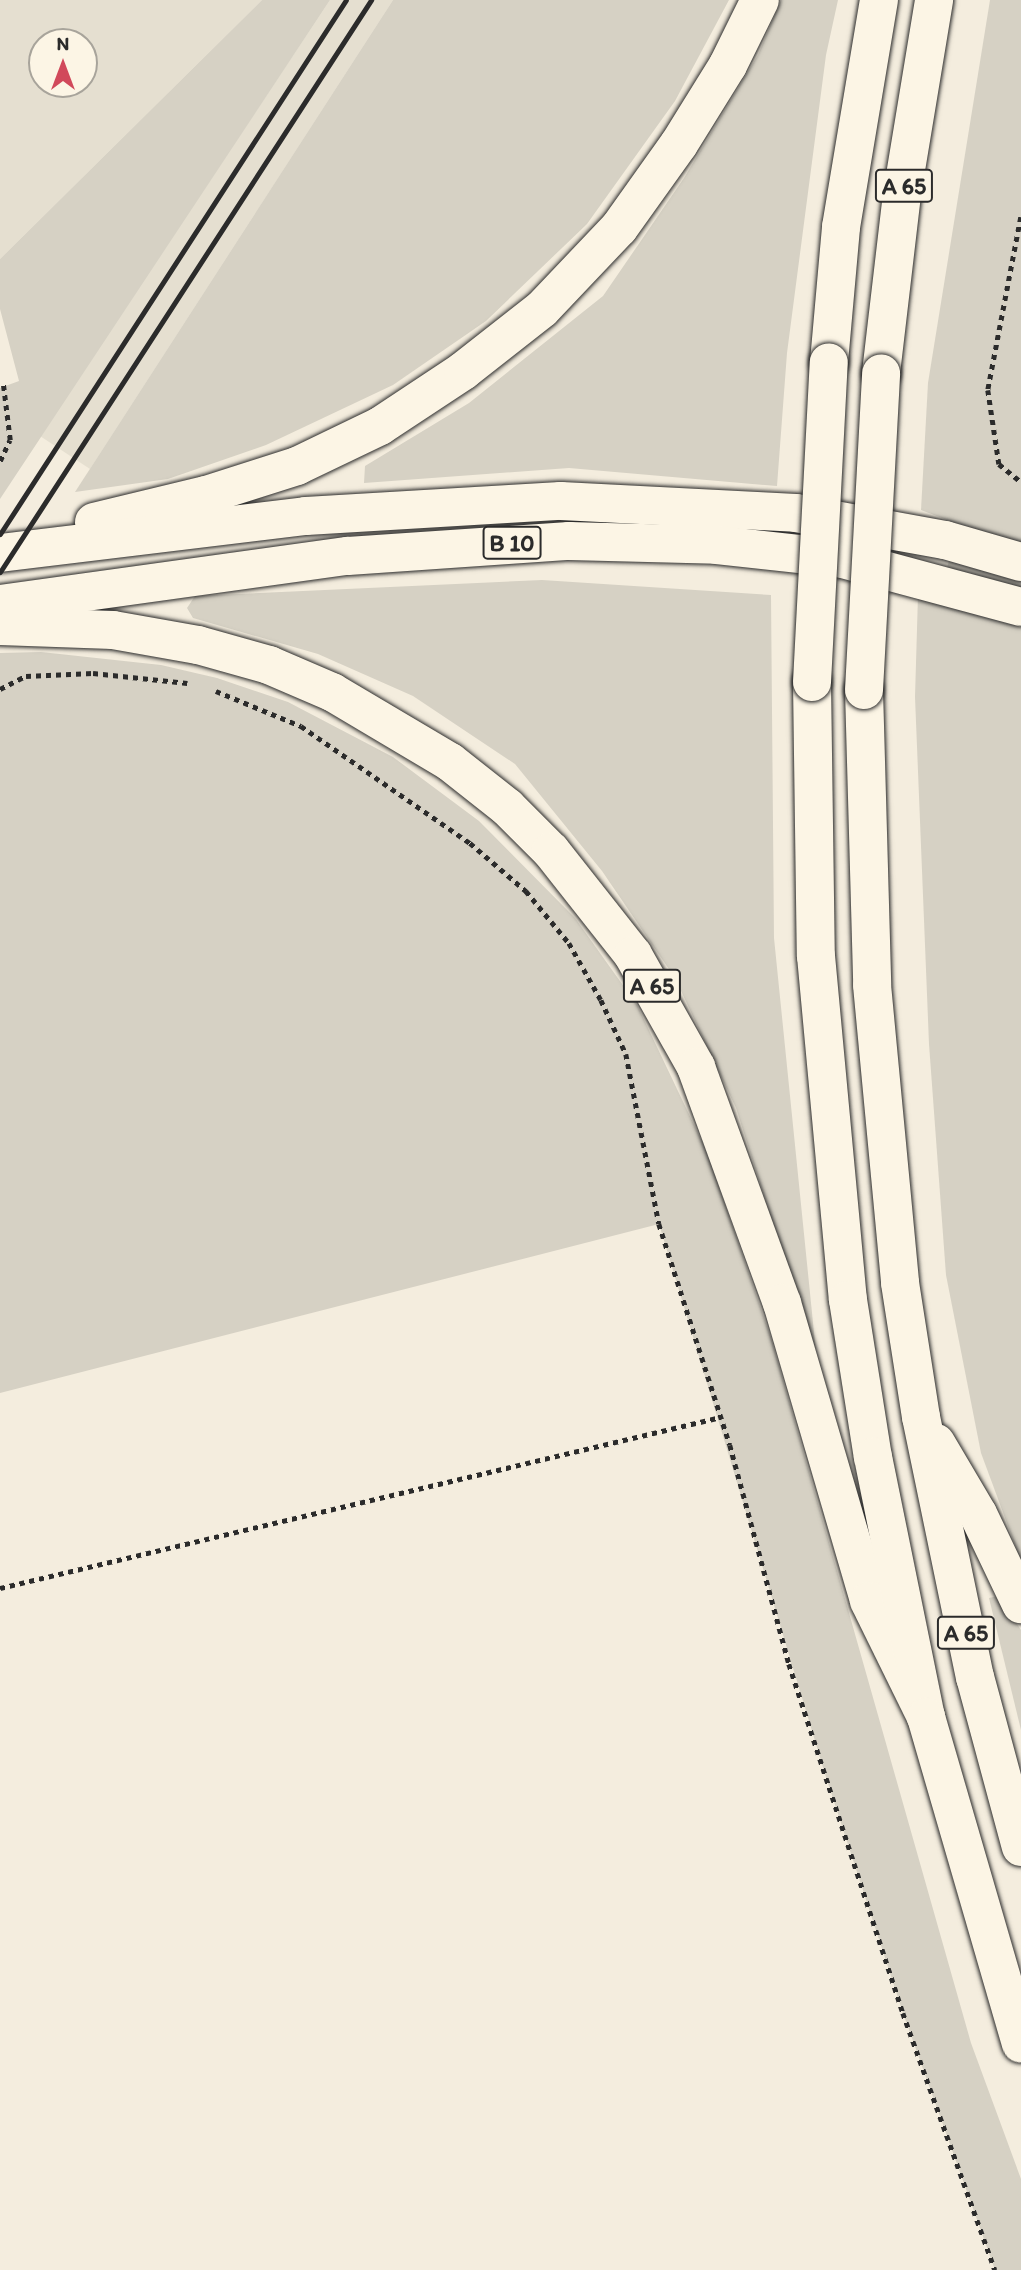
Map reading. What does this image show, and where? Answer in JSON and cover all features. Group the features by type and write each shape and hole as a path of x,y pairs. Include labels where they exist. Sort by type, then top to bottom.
{"highway":[{"path":"0,543 206,495 297,466 380,426 463,372 542,309 619,228 679,144 728,65 760,0"},
{"name":"A 65","path":"879,0 841,227 829,362 812,682 816,956 838,1216 873,1457 926,1717 1021,2043"},
{"name":"A 65","path":"934,0 902,194 881,373 864,690 872,985 901,1283 921,1417 975,1677 1021,1847"},
{"name":"B 10","path":"0,553 306,516 561,501 796,513 945,540 1021,562"},
{"name":"B 10","path":"0,604 348,556 569,541 717,545 843,559 1021,607"},
{"name":"A 65","path":"0,626 113,630 198,645 269,665 332,692 450,762 508,807 551,850 633,955 696,1068 782,1303 869,1601 926,1717"},
{"name":"A 65","path":"921,1417 978,1514 1021,1604"}],"path":[{"path":"1021,217 988,390 999,464 1021,482"},
{"path":"0,461 10,440 3,383"},
{"path":"0,689 26,676 93,673 201,684"},
{"path":"213,690 301,726 397,790 526,891 569,943 626,1054 659,1224 721,1417 789,1664 903,2013 995,2270"},
{"path":"0,1588 721,1417"}],"shaded area":[{"path":"0,0 262,0 0,259"},
{"path":"262,0 330,0 0,499 0,388 19,381 0,309 0,259"},
{"path":"330,0 393,0 90,469 40,436"},
{"path":"393,0 729,0 675,101 587,224 486,321 393,385 266,445 168,479 75,492"},
{"path":"781,0 838,0 826,55 787,353 777,486 569,468 364,483 365,466 469,403 603,296 684,178 758,55"},
{"path":"990,0 1021,0 1021,548 921,510 928,383"},
{"path":"949,561 1021,582 1021,594 946,571"},
{"path":"542,580 771,595 774,938 817,1362 736,1108 675,978 602,871 515,764 413,696 318,654 193,618 187,608 195,596"},
{"path":"918,595 1021,625 1021,1561 981,1453 946,1275 929,1044 915,697"},
{"path":"41,652 161,665 217,678 288,702 393,757 479,821 575,918 637,1005 707,1152 771,1338 971,2043 1021,2179 1021,2270 995,2270 903,2013 825,1774 659,1224 0,1393 0,653"},
{"path":"998,1596 1021,1630 1021,1730 989,1598"}],"railway":[{"path":"0,534 346,0"},
{"path":"0,572 371,0"}]}
